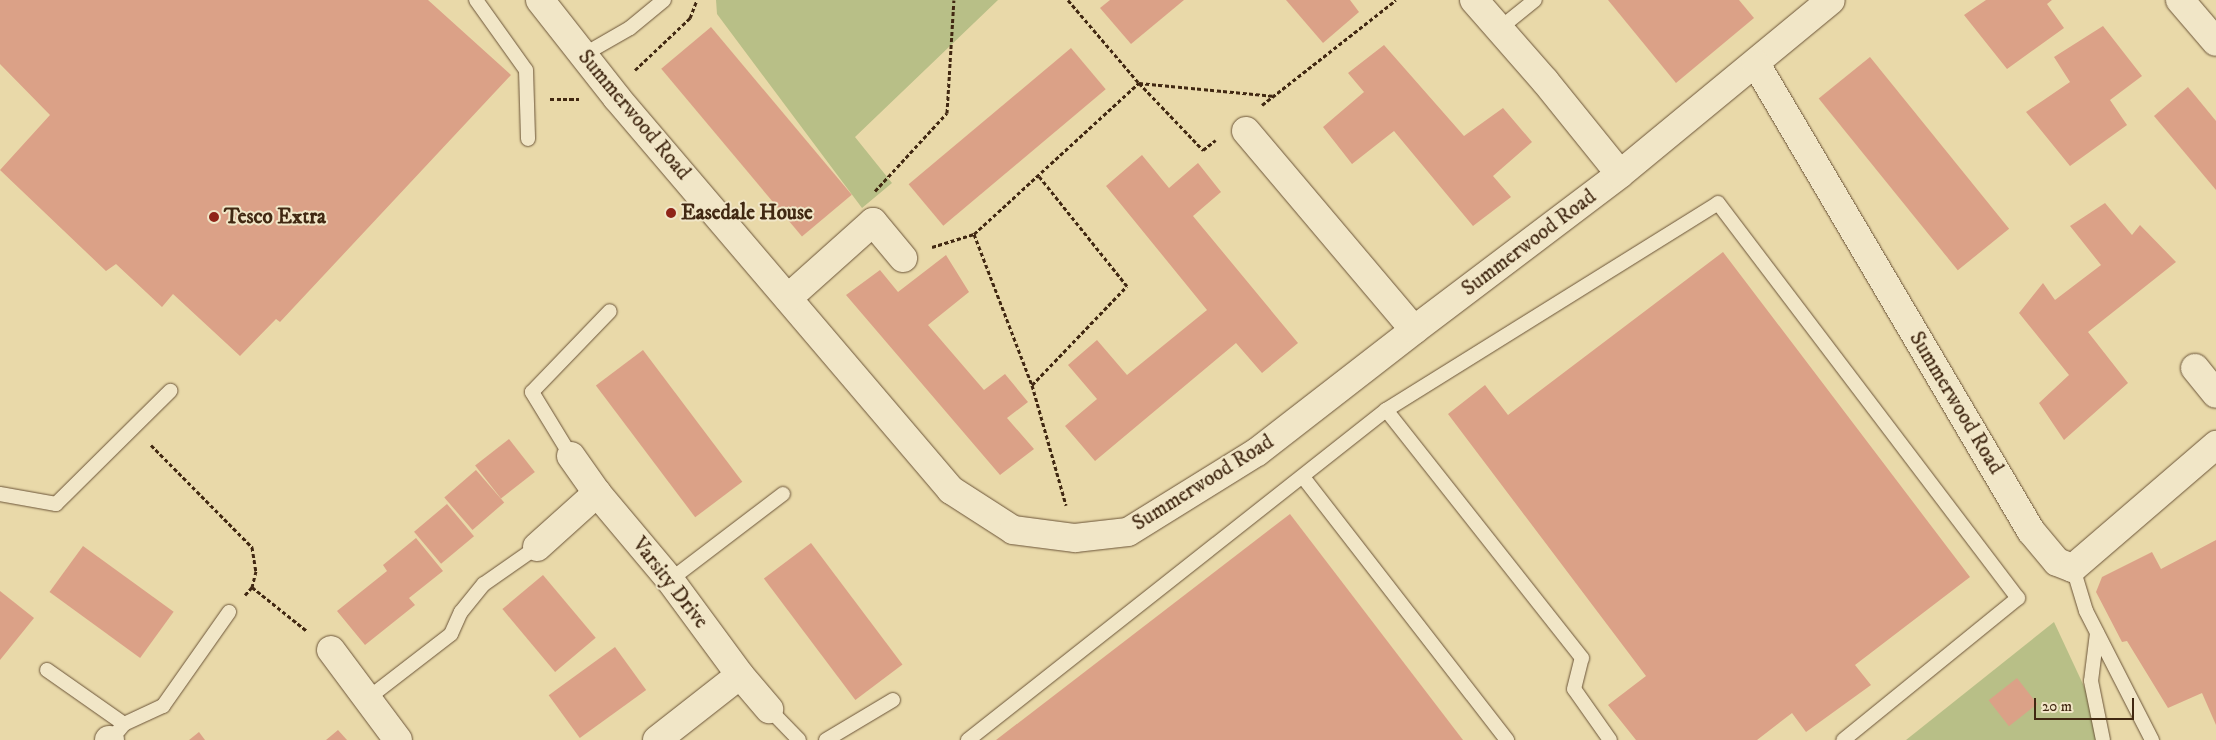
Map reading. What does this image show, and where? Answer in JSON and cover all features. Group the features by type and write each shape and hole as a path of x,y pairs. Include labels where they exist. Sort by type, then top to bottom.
{"street":[{"name":"Summerwood Road","path":"540,0 615,95 951,490 1013,530 1075,538 1128,532 1257,452 1620,174 1756,64 1831,0"},
{"path":"1474,0 1545,81 1620,174"},
{"path":"2180,0 2216,42"},
{"name":"Summerwood Road","path":"1756,64 2031,531 2057,562 2073,568"},
{"path":"1242,126 1414,330"},
{"path":"788,298 873,222 903,258"},
{"path":"2195,368 2216,394"},
{"path":"2073,568 2216,445"},
{"name":"Varsity Drive","path":"571,456 597,492 670,580 740,675 769,709"},
{"path":"537,547 597,492"},
{"path":"331,650 398,740"},
{"path":"657,740 740,675"}],"lane":[{"path":"476,0 526,70 528,139"},
{"path":"583,55 630,28 664,0"},
{"path":"1499,30 1535,0"},
{"path":"968,740 1386,410 1718,204 2018,598 1843,740"},
{"path":"571,456 532,392 610,311"},
{"path":"0,494 56,504 170,392"},
{"path":"1386,410 1582,658 1574,689 1610,740"},
{"path":"1303,477 1506,740"},
{"path":"670,580 783,494"},
{"path":"367,699 451,634 461,612 484,584 537,547"},
{"path":"2073,568 2086,611 2152,740"},
{"path":"47,670 114,734 163,706 229,612"},
{"path":"2097,633 2091,681 2103,740"},
{"path":"826,740 893,700"},
{"path":"769,709 798,740"}],"path":[{"path":"527,100 615,95 690,18 697,0"},
{"path":"873,222 873,194 947,112 954,0"},
{"path":"1068,0 1139,83 1203,150 1242,126 1274,96 1396,0"},
{"path":"903,258 974,234 1139,83 1274,96"},
{"path":"1032,385 1127,286 1038,175"},
{"path":"974,234 1032,385 1075,538"},
{"path":"133,428 252,547 256,571 252,587 229,612"},
{"path":"252,587 331,650"}],"green space":[{"path":"716,0 998,0 855,137 892,183 862,208 717,14"},
{"path":"2054,622 2109,740 1906,740"}],"building":[{"name":"Tesco Extra","path":"0,0 428,0 511,75 280,322 276,319 240,356 173,294 162,307 116,264 106,271 0,170 50,115 0,64"},
{"path":"1110,0 1184,0 1131,44 1100,8"},
{"path":"1286,0 1350,0 1359,12 1323,43"},
{"path":"1608,0 1739,0 1754,18 1676,83"},
{"path":"1986,0 2052,0 2047,4 2064,28 2007,69 1964,15"},
{"path":"2103,26 2142,76 2110,100 2127,125 2070,166 2026,112 2070,82 2054,57"},
{"path":"711,27 852,195 802,237 661,69"},
{"path":"1384,45 1464,136 1503,108 1532,142 1493,176 1511,197 1473,226 1394,131 1352,164 1323,127 1364,92 1348,73"},
{"path":"1071,48 1106,89 943,226 909,184"},
{"path":"1870,57 2009,229 1958,270 1819,99"},
{"path":"2188,87 2216,121 2216,190 2154,116"},
{"path":"1142,155 1169,188 1198,163 1221,192 1193,216 1298,343 1262,373 1236,343 1095,461 1065,426 1097,399 1068,365 1097,340 1127,375 1207,310 1106,186"},
{"path":"2105,203 2132,235 2140,225 2176,262 2088,332 2128,383 2064,440 2039,403 2069,375 2019,313 2043,283 2055,300 2101,265 2070,226"},
{"path":"1723,252 1970,577 1855,665 1871,685 1806,732 1792,713 1757,740 1636,740 1608,705 1646,676 1448,414 1485,385 1508,415"},
{"path":"946,255 969,292 928,325 984,390 1005,374 1028,402 1007,418 1034,449 1000,475 846,295 880,270 898,292"},
{"path":"643,350 742,482 695,517 596,386"},
{"path":"509,439 535,472 501,499 475,465"},
{"path":"476,470 504,502 473,530 444,498"},
{"path":"447,504 474,536 441,564 414,532"},
{"path":"1290,514 1463,740 996,740"},
{"path":"416,538 443,571 409,598 415,605 365,645 337,611 387,571 383,565"},
{"path":"2216,540 2216,725 2202,693 2168,708 2127,641 2122,642 2096,592 2102,577 2152,552 2161,569"},
{"path":"811,543 902,664 855,700 764,579"},
{"path":"83,546 174,612 140,658 49,592"},
{"path":"543,575 596,638 555,672 502,609"},
{"path":"0,591 34,618 0,660"},
{"path":"615,647 646,690 580,738 549,695"},
{"path":"2017,678 2037,704 2009,726 1989,700"},
{"path":"338,730 347,740 326,740"},
{"path":"199,732 205,740 189,740"}],"place":[{"name":"Easedale House","path":"671,213"},
{"name":"Tesco Extra","path":"214,217"}]}
